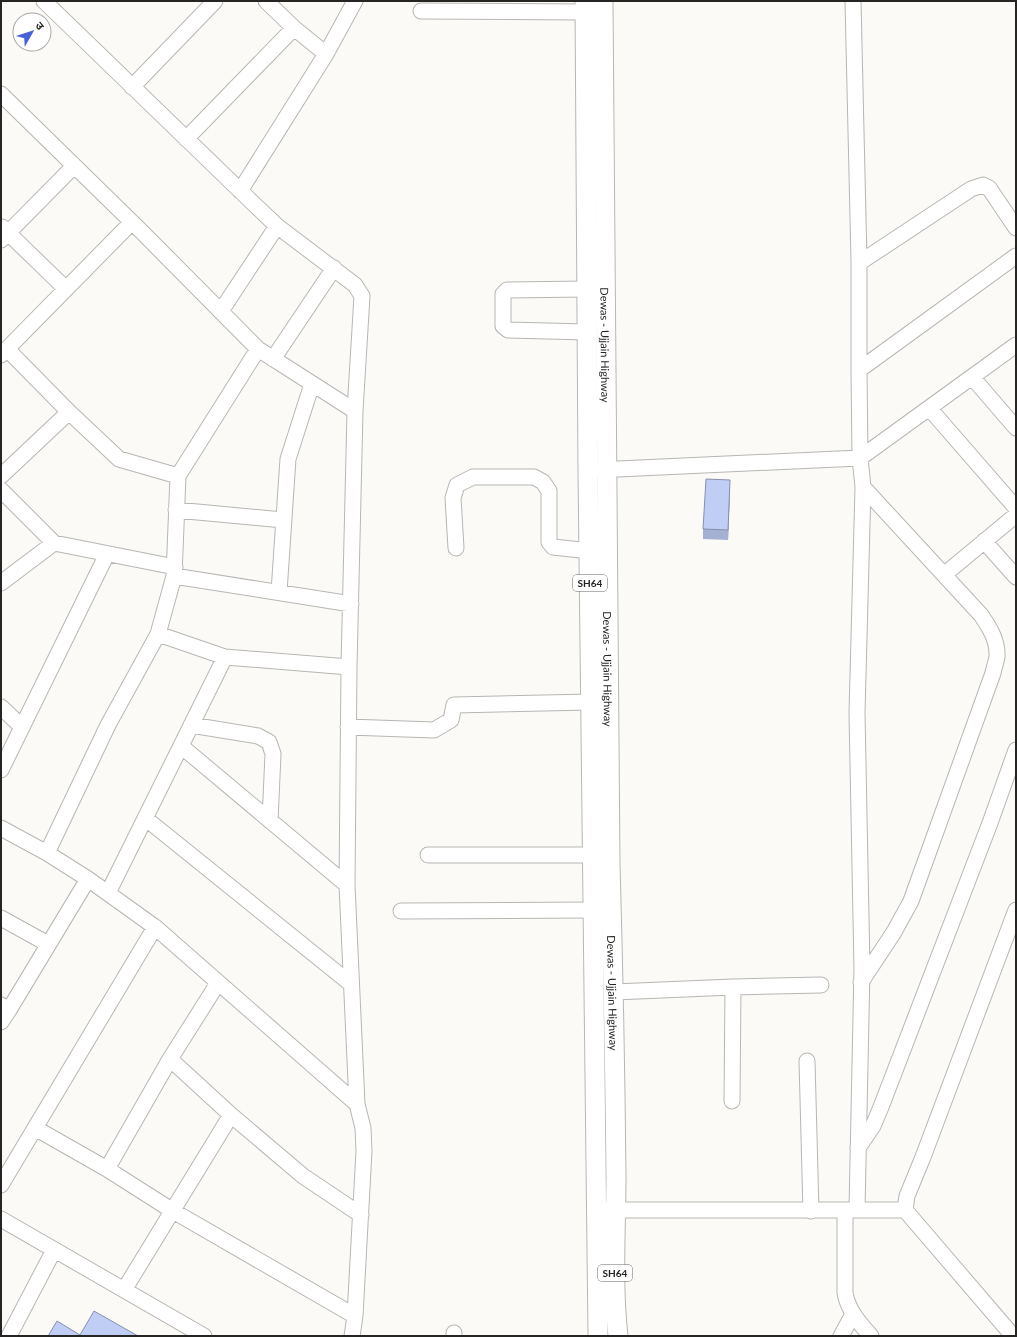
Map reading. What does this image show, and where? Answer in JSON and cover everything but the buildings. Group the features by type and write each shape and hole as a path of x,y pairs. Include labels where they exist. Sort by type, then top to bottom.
{"main road":[{"name":"Dewas - Ujjain Highway","path":"603,1 610,864 614,992 616,1210 615,1290 618,1336"},
{"name":"Dewas - Ujjain Highway","path":"585,7 586,288 598,1336"}],"street":[{"path":"44,1 277,226 356,286 362,296 356,411 350,604 347,885 357,1104 363,1128 364,1151 355,1316 352,1336"},
{"path":"132,87 215,1"},
{"path":"266,1 294,28 326,54"},
{"path":"240,191 326,54 355,1"},
{"path":"853,1 859,263 860,458 863,487 857,713 861,982 858,1148 851,1210 845,1293 847,1303 853,1314 871,1336"},
{"path":"421,11 585,7"},
{"path":"186,139 294,28"},
{"path":"1,94 132,222 258,349 356,411"},
{"path":"66,289 3,233 74,166"},
{"path":"859,263 970,189 983,185 989,188 1016,228"},
{"path":"132,222 4,352 119,459 178,476"},
{"path":"221,311 277,226"},
{"path":"859,370 1016,256"},
{"path":"273,359 334,268"},
{"path":"586,288 507,290 503,294 503,302 504,326 508,330 587,332"},
{"path":"588,471 860,458 972,377 1015,348"},
{"path":"47,853 108,725 158,634 175,572 178,476 258,349"},
{"path":"972,377 1016,428"},
{"path":"279,592 288,460 312,384"},
{"path":"929,408 1016,508"},
{"path":"1,476 68,412"},
{"path":"456,548 453,498 457,485 473,477 534,477 543,482 549,491 549,542 553,547 590,551"},
{"path":"861,982 894,932 911,901 993,673 997,657 996,643 990,629 981,615 863,487"},
{"path":"1,490 54,542 175,572 350,604"},
{"path":"176,510 283,520"},
{"path":"944,574 1016,514"},
{"path":"984,541 1016,577"},
{"path":"1,583 54,542"},
{"path":"1,770 107,554"},
{"path":"158,634 225,657 349,667"},
{"path":"108,893 225,657"},
{"path":"348,727 434,730 451,720 454,705 591,702"},
{"path":"1,707 22,727"},
{"path":"191,725 258,736 268,742 273,754 270,821"},
{"path":"181,746 347,885"},
{"path":"858,1148 873,1126 881,1107 1016,750"},
{"path":"145,818 351,984"},
{"path":"1,828 47,853 88,879 155,927 357,1104"},
{"path":"428,855 592,855"},
{"path":"4,1012 88,879"},
{"path":"401,911 593,910"},
{"path":"905,1210 907,1196 1016,910"},
{"path":"1,918 48,944"},
{"path":"1,1185 155,927"},
{"path":"107,1169 170,1059 218,983"},
{"path":"614,992 821,985"},
{"path":"732,1101 733,987"},
{"path":"170,1059 231,1115 303,1176 361,1215"},
{"path":"807,1061 811,1211"},
{"path":"124,1290 231,1115"},
{"path":"35,1128 355,1316"},
{"path":"597,1210 905,1210 1014,1336"},
{"path":"1,1220 204,1336"},
{"path":"7,1331 54,1250"},
{"path":"841,1336 853,1314"}]}
